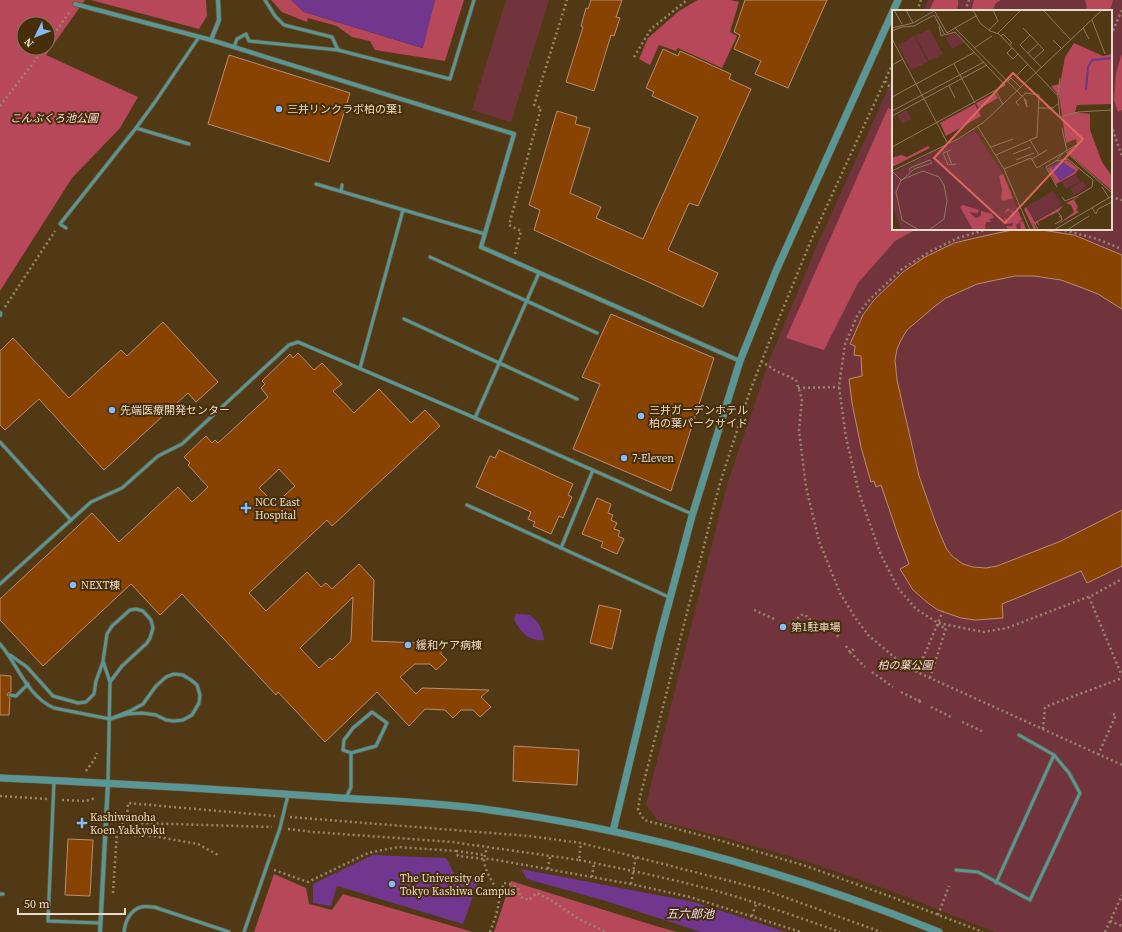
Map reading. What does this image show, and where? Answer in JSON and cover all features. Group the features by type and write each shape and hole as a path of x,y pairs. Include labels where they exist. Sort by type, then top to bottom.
{"street":[{"path":"211,40 219,20 218,0"},
{"path":"893,10 898,0"},
{"path":"75,4 211,40 514,134 481,247 740,361"},
{"path":"613,831 670,598 693,514 740,361 776,271 892,13"},
{"path":"0,778 108,783 346,798 488,810 534,816 613,831 737,863 825,890 906,918 933,931"},
{"path":"100,932 108,783"}],"lane":[{"path":"265,0 275,16 284,25 332,37 338,50"},
{"path":"234,47 237,39 246,34 249,41 338,50 450,79 474,0"},
{"path":"66,228 60,224 136,128 199,37"},
{"path":"136,128 189,144"},
{"path":"316,184 485,234"},
{"path":"341,191 342,185"},
{"path":"372,201 374,195"},
{"path":"360,368 403,210"},
{"path":"430,257 597,333"},
{"path":"475,418 539,273"},
{"path":"404,319 577,399"},
{"path":"0,584 91,502 122,488 158,456 182,444 288,346 298,342 693,514"},
{"path":"0,442 71,520"},
{"path":"561,548 593,470"},
{"path":"467,505 670,598"},
{"path":"0,644 9,654 27,667 53,696 78,703 86,702 94,694 96,681 103,661 107,634 112,626 130,610 136,609 143,611 151,620 153,628 150,638 147,643 122,666 110,682"},
{"path":"9,654 20,675 46,704 54,708 110,719 127,714 142,712 156,715 174,722 183,720 192,715 197,709 200,694 197,686 191,680 183,675 174,674 166,677 156,686 143,704 110,719"},
{"path":"103,661 110,682 108,783"},
{"path":"10,695 16,696 28,684"},
{"path":"372,712 387,723 376,746 351,753 344,750 344,740 353,728 372,712"},
{"path":"956,870 978,872 1030,900 1080,793 1069,773 1054,755 1019,735"},
{"path":"346,798 351,787 351,753"},
{"path":"996,883 1054,755"},
{"path":"54,781 48,921 100,923"},
{"path":"244,932 284,816 289,794"},
{"path":"124,932 125,923 131,913 141,907 154,907 229,932"}],"path":[{"path":"513,261 521,231 509,225 541,108 534,105 567,0"},
{"path":"634,57 651,29 687,0"},
{"path":"917,10 922,0"},
{"path":"965,10 969,0"},
{"path":"56,31 75,4"},
{"path":"1112,31 1122,10"},
{"path":"1116,22 1122,19"},
{"path":"0,106 39,56"},
{"path":"892,65 812,238 761,361 749,394 720,483 640,797 638,810 644,820 806,866 983,932"},
{"path":"885,81 892,90"},
{"path":"1112,128 1122,156"},
{"path":"1112,197 1122,200"},
{"path":"0,314 60,224"},
{"path":"930,678 946,628 916,609 898,588 881,555 859,493 846,437 839,387 845,344 858,314 871,298 902,269 931,251 958,238 980,230"},
{"path":"1066,230 1122,248"},
{"path":"761,361 776,371 796,380 802,399 799,430 806,487 819,541 840,593 854,616 869,636 899,661 917,672 1122,765"},
{"path":"798,388 839,387"},
{"path":"938,624 983,632 1007,628 1089,596 1122,579"},
{"path":"1043,730 1045,707 1122,677 1089,596"},
{"path":"754,610 774,619"},
{"path":"917,672 943,611"},
{"path":"785,624 787,626 803,614 809,618 809,624"},
{"path":"817,628 818,629 823,622 827,624 840,639"},
{"path":"846,646 864,667"},
{"path":"850,652 854,649"},
{"path":"872,672 893,687"},
{"path":"900,692 919,700 923,704"},
{"path":"931,707 953,718"},
{"path":"1098,754 1116,715 1110,713"},
{"path":"962,722 984,732"},
{"path":"79,770 87,771 96,753"},
{"path":"112,899 118,832 127,819 128,803 521,835 581,843 765,890 882,932"},
{"path":"127,819 139,823 280,828 312,832 452,842 579,860 713,890 840,932"},
{"path":"122,826 136,836 153,836 198,844 218,855"},
{"path":"579,860 581,843"},
{"path":"267,868 308,882 368,853 398,847 456,851 485,855"},
{"path":"486,847 484,866 499,897"},
{"path":"456,851 458,856 484,860 491,859 548,869 631,884 690,897 801,932"},
{"path":"548,869 550,856"},
{"path":"631,884 636,856"},
{"path":"592,877 594,863"},
{"path":"490,932 504,883 518,888 520,897 529,900 536,893 559,905 579,919 606,932"},
{"path":"938,915 949,886"},
{"path":"1105,932 1122,895"},
{"path":"752,916 756,904"},
{"path":"1110,921 1122,926"}],"green space":[{"name":"こんぶくろ池公園","path":"0,0 85,0 56,41 56,16 16,16 16,56 48,56 138,97 120,128 72,178 0,291"},
{"path":"91,0 206,0 207,16 199,29"},
{"path":"271,0 291,0 304,12 422,48 435,0 464,0 445,61 375,50 370,41 352,37 337,26 308,18 307,22 282,12"},
{"path":"506,0 549,0 511,122 472,110"},
{"path":"698,0 730,0 739,2 730,32 737,36 722,68 678,48 676,51 659,45 650,65 639,59 648,38 679,11"},
{"name":"柏の葉公園","path":"928,0 1122,0 1122,932 995,932 891,891 809,862 716,835 657,820 646,804 727,485 769,361 818,243 892,80 892,230 1112,230 1112,10 923,10"},
{"path":"934,0 958,0 956,10 929,10"},
{"path":"974,0 1001,0 996,3 992,10 971,10"},
{"path":"1085,0 1113,0 1110,10 1086,10 1087,8"},
{"path":"1122,53 1122,110 1118,112 1114,100 1116,73"},
{"path":"888,108 892,110 892,230 915,230 895,241 858,283 824,350 786,338"},
{"path":"274,874 306,888 309,904 332,910 343,894 473,932 254,932"},
{"path":"511,881 659,927 677,932 494,932"}],"water":[{"path":"291,0 435,0 423,48 304,12"},
{"path":"516,614 525,614 532,617 538,623 543,633 544,640 529,638 522,632 514,619"},
{"path":"373,855 446,858 456,877 481,874 463,924 337,886 331,906 313,903 313,884"},
{"name":"五六郎池","path":"521,869 694,902 786,932 701,932 606,901 527,879"}],"building":[{"path":"591,0 622,0 616,17 620,18 614,36 611,35 594,91 566,82 583,27 581,26 586,8 588,9"},
{"path":"745,0 827,0 788,88 755,74 761,61 734,49 740,35 734,32"},
{"path":"663,49 678,56 680,51 731,74 729,79 751,89 698,206 689,203 668,250 718,273 703,307 534,230 540,210 529,205 557,111 577,117 575,124 590,128 570,193 601,207 596,218 643,239 698,117 652,96 654,92 646,88"},
{"name":"三井リンクラボ柏の葉1","path":"229,55 350,93 329,162 208,124"},
{"path":"1012,230 1042,230 1074,235 1122,255 1122,309 1098,294 1061,280 1034,276 1015,276 977,284 946,298 907,330 897,349 895,360 897,380 919,476 946,548 952,556 963,564 973,567 986,568 997,566 1061,541 1122,510 1122,566 1087,583 1081,571 1002,604 1003,618 975,620 961,618 938,610 913,590 900,569 909,564 881,485 876,487 874,481 871,482 861,447 852,403 849,379 862,376 861,356 854,355 855,346 850,344 863,315 874,300 903,272 925,257 954,243"},
{"name":"三井ガーデンホテル 柏の葉パークサイド","path":"611,314 714,358 671,491 573,449 600,384 582,377"},
{"path":"163,322 218,382 196,402 188,393 104,470 39,399 5,430 0,425 0,351 13,338 69,398 121,350 127,356"},
{"path":"298,353 314,370 322,363 342,384 333,391 354,413 379,389 411,423 425,410 440,426 332,526 327,520 249,593 266,611 307,572 321,587 326,583 332,589 359,564 374,580 372,641 442,644 441,654 447,660 436,670 430,664 415,664 400,677 416,694 422,688 489,690 481,697 491,707 480,717 473,710 461,710 453,718 445,710 425,709 409,726 377,692 325,742 278,692 276,695 182,594 160,615 131,584 43,666 0,620 0,599 92,513 119,542 178,487 192,502 208,487 188,465 190,463 184,457 206,436 212,443 215,440 218,443 268,397 261,388 265,384 262,381 290,354 293,358","holes":["279,469 295,486 275,504 259,488","353,597 351,641 332,660 330,658 319,668 300,648"]},
{"path":"499,450 573,484 568,495 572,497 563,518 559,516 551,534 533,526 535,522 528,519 531,512 476,487 490,456 495,458"},
{"path":"597,498 611,504 608,513 613,515 611,520 617,523 614,529 620,531 618,536 624,539 617,554 601,547 603,542 582,534"},
{"path":"599,605 621,610 612,649 590,643"},
{"path":"0,675 11,676 11,692 7,695 10,698 9,715 0,715"},
{"path":"514,746 579,750 577,785 513,781"},
{"path":"68,839 93,840 90,896 65,895"}],"place":[{"name":"三井リンクラボ柏の葉1","path":"279,109"},
{"name":"先端医療開発センター","path":"112,410"},
{"name":"三井ガーデンホテル 柏の葉パークサイド","path":"641,416"},
{"name":"7-Eleven","path":"624,458"},
{"name":"NCC East Hospital","path":"246,508"},
{"name":"NEXT棟","path":"73,585"},
{"name":"第1駐車場","path":"783,627"},
{"name":"緩和ケア病棟","path":"408,645"},
{"name":"Kashiwanoha Koen Yakkyoku","path":"82,823"},
{"name":"The University of Tokyo Kashiwa Campus","path":"392,884"}]}
